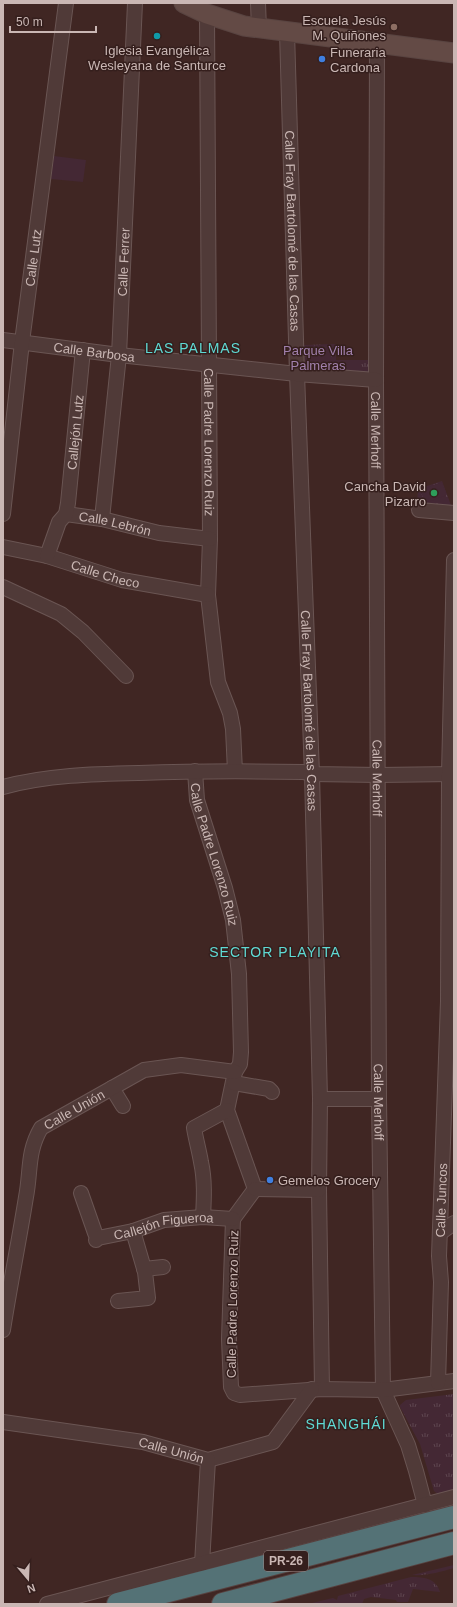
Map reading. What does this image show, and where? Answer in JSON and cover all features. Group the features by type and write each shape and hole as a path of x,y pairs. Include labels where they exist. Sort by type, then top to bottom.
{"highway":[{"name":"PR-26","path":"118,1604 454,1518"},
{"name":"PR-26","path":"223,1604 454,1543"},
{"path":"363,1567 454,1557"}],"street":[{"name":"Calle Lutz","path":"3,514 22,342 66,3"},
{"name":"Calle Ferrer","path":"102,520 119,355 135,3"},
{"path":"184,3 207,14 244,26 259,29 454,54"},
{"path":"258,3 259,29"},
{"name":"Calle Padre Lorenzo Ruiz","path":"207,14 210,539 208,595 218,682 230,713 233,729 235,771"},
{"name":"Calle Fray Bartolomé de las Casas","path":"287,32 297,374 312,774 320,1099 317,1389"},
{"name":"Calle Merhoff","path":"377,43 376,380 383,1390 408,1445 424,1505"},
{"name":"Calle Barbosa","path":"3,340 209,365 376,380"},
{"name":"Callejón Lutz","path":"66,514 83,350"},
{"path":"419,510 454,513"},
{"name":"Calle Lebrón","path":"47,556 59,522 66,514 159,532 210,539"},
{"name":"Calle Checo","path":"3,547 47,556 122,580 208,595"},
{"name":"Calle Juncos","path":"438,1383 441,1282 439,1256 448,1001 454,560"},
{"path":"3,587 61,614 83,632 126,676"},
{"name":"Calle Padre Lorenzo Ruiz","path":"196,771 198,800 225,888 235,935 241,1012 241,1052 240,1064 234,1077 227,1110"},
{"path":"3,787 80,774 235,771 379,775 452,774"},
{"name":"Calle Unión","path":"3,1330 8,1263 27,1195 30,1158 34,1140 41,1128 144,1070 181,1065 234,1077 269,1089 272,1092"},
{"path":"112,1088 123,1106"},
{"path":"320,1099 380,1099"},
{"path":"203,1217 204,1188 201,1161 194,1128 227,1110 255,1189 319,1190"},
{"name":"Calle Padre Lorenzo Ruiz","path":"255,1189 233,1219 229,1339 231,1387 234,1393 240,1396 317,1389"},
{"name":"Callejón Figueroa","path":"81,1193 97,1239 133,1231 164,1220 203,1217 233,1219"},
{"path":"440,1234 454,1223"},
{"path":"118,1301 148,1298 144,1269 133,1231"},
{"path":"144,1269 164,1267"},
{"path":"317,1389 383,1390 454,1381"},
{"name":"Calle Unión","path":"3,1422 143,1442 208,1460 273,1442 317,1389"},
{"path":"202,1564 208,1460"},
{"path":"47,1604 454,1497"}],"green space":[{"path":"54,156 86,160 83,182 51,179"},
{"path":"331,344 331,370 307,368 308,346"},
{"name":"Parque Villa Palmeras","path":"336,344 336,360 369,360 368,375 305,369 304,345"},
{"path":"442,481 452,508 417,504 418,489"},
{"name":"Cancha David Pizarro","path":"442,482 447,495 425,503 420,490"},
{"path":"454,1394 454,1490 438,1494 434,1491 420,1444 400,1405 406,1400"},
{"path":"454,1565 454,1568 438,1572 412,1575"},
{"path":"411,1577 420,1577 432,1581 438,1587 440,1592 413,1589 408,1602 397,1602 396,1600 371,1597 364,1599 362,1604 308,1604 333,1598 337,1600 338,1596"}],"place":[{"name":"Escuela Jesús M. Quiñones","path":"394,27"},
{"name":"Iglesia Evangélica Wesleyana de Santurce","path":"157,36"},
{"name":"Funeraria Cardona","path":"322,59"},
{"name":"Cancha David Pizarro","path":"434,493"},
{"name":"Gemelos Grocery","path":"270,1180"}],"district":[{"name":"LAS PALMAS","path":"193,348"},
{"name":"SECTOR PLAYITA","path":"275,952"},
{"name":"SHANGHÁI","path":"346,1424"}]}
